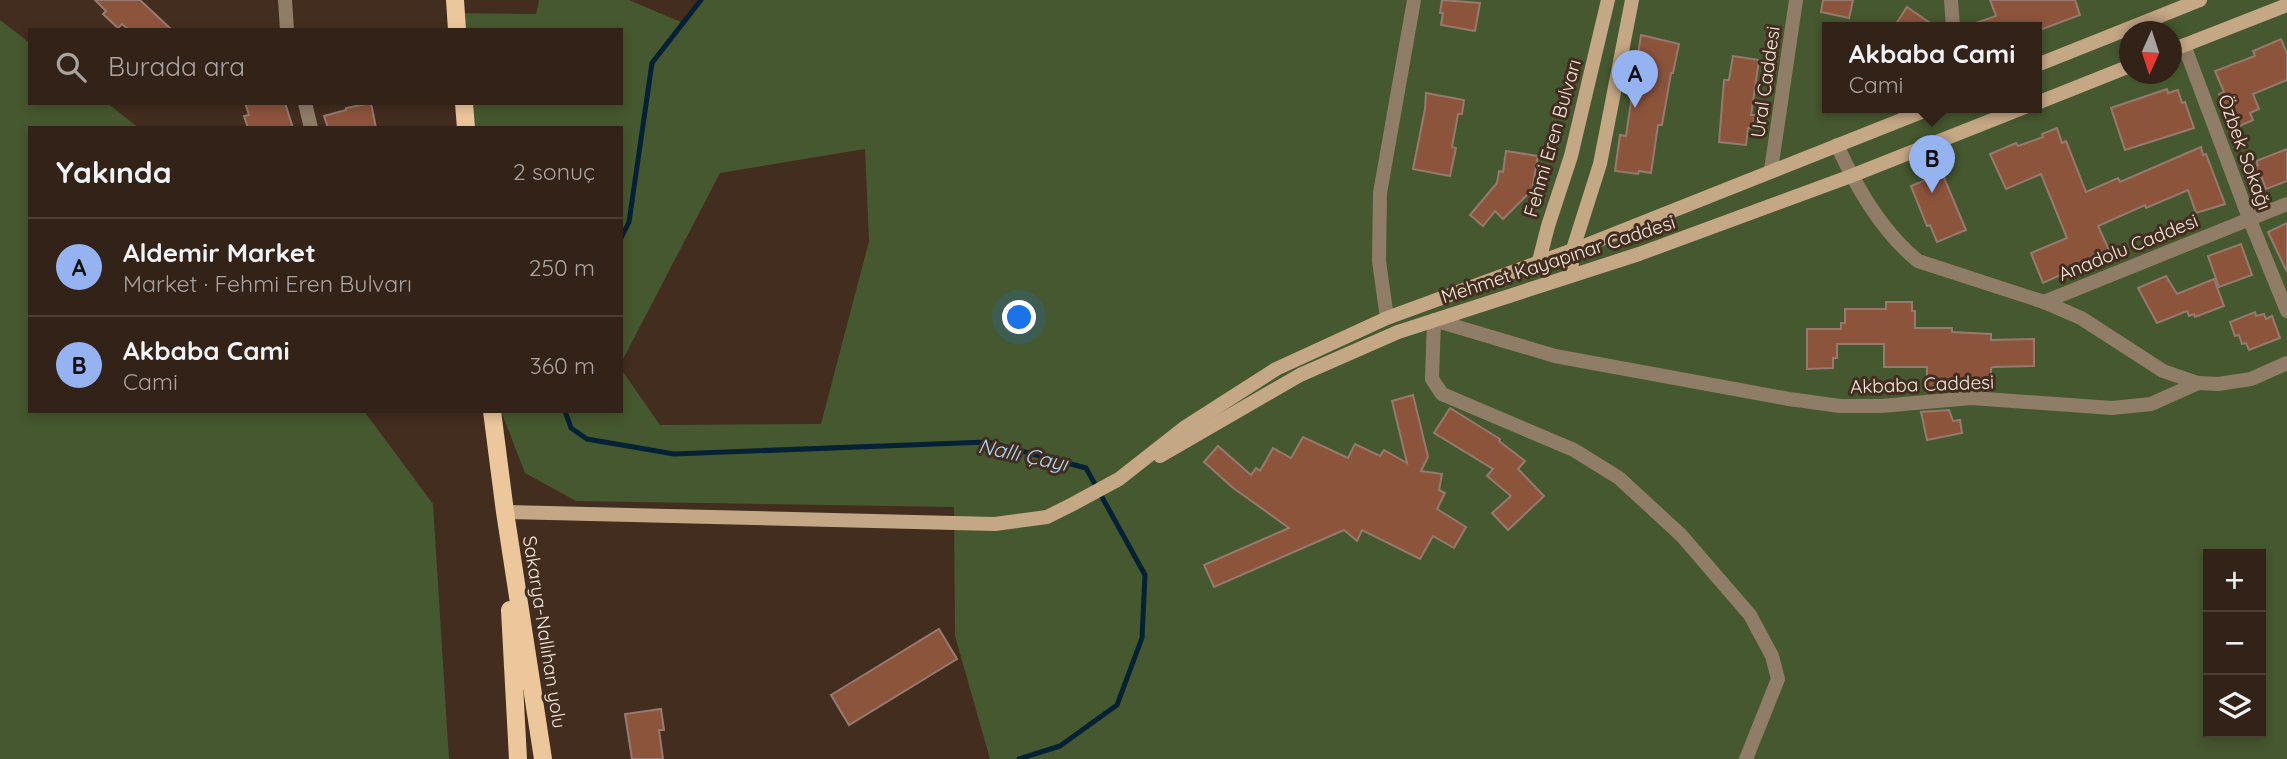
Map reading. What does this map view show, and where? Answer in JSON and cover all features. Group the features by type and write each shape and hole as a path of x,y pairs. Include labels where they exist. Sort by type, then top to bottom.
{"main road":[{"path":"455,0 457,28"},
{"name":"Fehmi Eren Bulvarı","path":"1533,287 1571,156 1608,0"},
{"path":"1571,275 1573,249 1600,164 1632,0"},
{"path":"2042,63 2200,0"},
{"path":"2182,45 2287,5"},
{"path":"2042,101 2119,70"},
{"path":"464,105 466,126"},
{"name":"Mehmet Kayapınar Caddesi","path":"1119,479 1184,428 1276,369 1387,318 1538,263 1919,113"},
{"name":"Mehmet Kayapınar Caddesi","path":"1119,479 1300,375 1398,332 1639,254 1851,176 2010,113"},
{"name":"Sakarya-Nallıhan yolu","path":"492,413 543,759"},
{"path":"505,512 995,524 1047,517 1119,479"},
{"name":"Sakarya-Nallıhan yolu","path":"505,512 518,759"}],"street":[{"path":"285,0 287,28"},
{"path":"1387,318 1379,261 1380,193 1414,0"},
{"name":"Ural Caddesi","path":"1771,170 1796,0"},
{"path":"1951,0 1953,22"},
{"name":"Özbek Sokağı","path":"2182,57 2287,311"},
{"path":"305,105 310,126"},
{"name":"Anadolu Caddesi","path":"1837,145 1851,176 1885,227 1905,251 1918,261 2045,302 2287,204"},
{"path":"2045,302 2081,318 2163,371 2198,383"},
{"path":"1434,320 1432,379 1442,394 1574,450 1619,478 1681,535 1750,615 1772,656 1778,679 1746,759"},
{"name":"Akbaba Caddesi","path":"1434,320 1555,356 1840,406 1881,406 1971,398 2112,408 2151,404 2198,383 2218,384 2251,379 2287,363"}],"green space":[{"path":"539,0 629,0 683,23 702,0 2287,0 2287,759 990,759 955,636 954,507 576,501 525,473 502,413 623,413 623,372 660,425 821,424 869,241 865,149 720,173 623,359 623,126 466,126 464,105 623,105 623,28 457,28 456,13 536,14"},
{"path":"0,20 28,41 28,105 110,105 136,126 28,126 28,413 365,413 433,504 449,759 0,759"}],"building":[{"path":"95,0 140,0 170,28 127,28 122,24 118,28 103,14 106,11"},
{"path":"1442,0 1480,3 1475,31 1441,25"},
{"path":"1823,0 1853,0 1849,18 1821,12"},
{"path":"1990,0 2075,0 2080,15 2042,29 2042,22 1979,22 1996,16"},
{"path":"1907,7 1929,22 1897,22"},
{"path":"1641,35 1679,44 1662,125 1658,125 1651,173 1639,171 1638,174 1615,171 1620,135 1626,136"},
{"path":"2281,39 2287,54 2287,80 2253,94 2259,109 2250,113 2253,120 2233,129 2219,94 2224,92 2215,71 2255,56 2253,51"},
{"path":"1733,56 1759,60 1751,115 1755,115 1753,128 1748,128 1746,145 1719,142 1724,80 1729,80"},
{"path":"2167,89 2168,93 2178,90 2194,128 2125,150 2111,108"},
{"path":"1426,93 1464,100 1462,114 1458,114 1452,147 1456,148 1450,176 1413,169"},
{"path":"246,105 286,105 292,126 247,126 244,116 249,115"},
{"path":"371,105 376,126 327,126 324,116 346,108"},
{"path":"2057,128 2062,143 2066,141 2086,192 2118,178 2120,182 2201,147 2225,204 2196,213 2188,190 2146,208 2145,205 2098,226 2110,252 2043,283 2031,253 2067,238 2041,174 2006,189 1990,154 2016,143 2018,146 2043,137 2042,134"},
{"path":"2287,149 2287,181 2266,189 2262,178 2258,180 2253,167 2258,165 2256,161"},
{"path":"1506,151 1538,156 1532,190 1503,219 1495,211 1483,226 1470,215 1497,183 1499,171 1503,172"},
{"path":"1942,173 1966,230 1937,242 1930,225 1927,226 1911,186"},
{"path":"2287,223 2287,272 2268,232"},
{"path":"2241,244 2252,275 2219,287 2208,256"},
{"path":"2166,276 2177,294 2214,279 2224,306 2195,317 2194,314 2189,316 2187,311 2157,323 2138,288"},
{"path":"1886,302 1912,302 1915,328 1952,328 1952,332 1991,334 1991,340 2034,339 2034,366 1994,367 1991,368 1991,385 1946,385 1947,390 1927,392 1927,367 1884,367 1884,344 1837,344 1837,358 1833,358 1833,368 1807,369 1807,329 1841,329 1841,323 1845,323 1845,309 1886,309"},
{"path":"2255,312 2256,316 2264,314 2266,319 2272,316 2280,338 2249,350 2246,343 2242,344 2239,335 2235,336 2230,322"},
{"path":"1413,395 1428,457 1421,471 1442,474 1439,490 1445,493 1437,509 1466,527 1454,548 1433,536 1420,559 1362,530 1357,541 1344,530 1214,587 1204,565 1289,528 1232,487 1204,462 1218,446 1251,475 1256,468 1260,471 1273,448 1291,458 1303,437 1348,458 1355,444 1380,456 1384,450 1407,463 1392,401"},
{"path":"1450,408 1500,439 1499,441 1525,461 1518,469 1544,496 1508,530 1492,513 1511,496 1487,476 1493,469 1434,433"},
{"path":"1949,410 1953,421 1960,420 1962,433 1927,440 1921,412"},
{"path":"939,629 957,659 849,725 831,695"},
{"path":"661,709 664,730 659,730 663,759 632,759 625,714"}],"waterway":[{"name":"Nallı Çayı","path":"623,234 629,222 652,63 701,0"},
{"name":"Nallı Çayı","path":"566,413 571,428 587,439 674,454 987,442 1086,468 1145,575 1142,638 1117,705 1060,746 1019,759"}],"place":[{"name":"Aldemir Market","path":"1635,108"},
{"name":"Akbaba Cami","path":"1932,193"}]}
